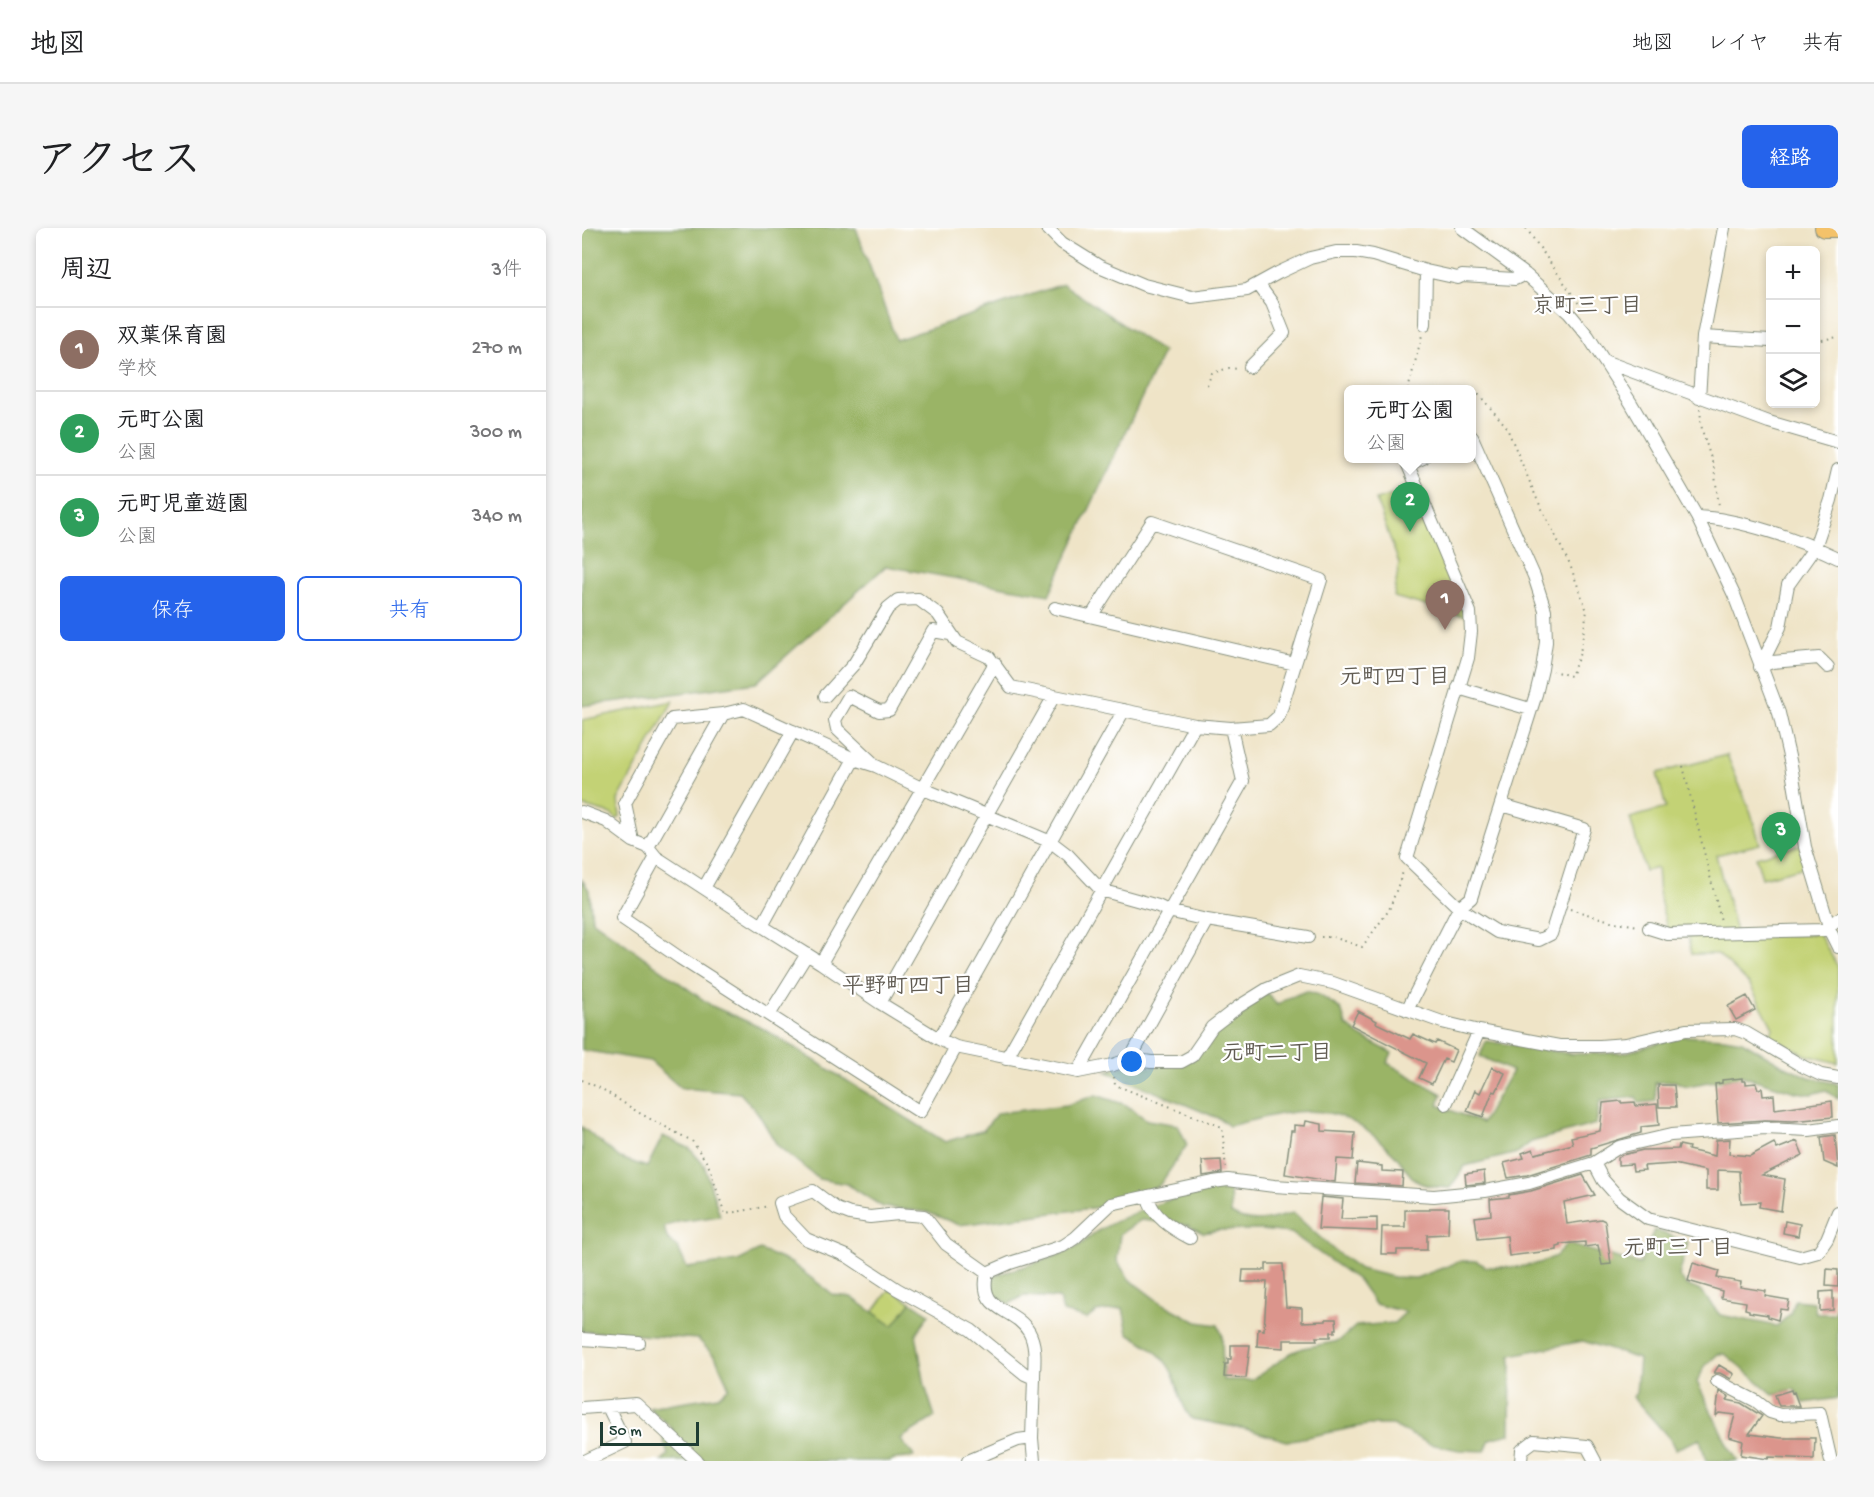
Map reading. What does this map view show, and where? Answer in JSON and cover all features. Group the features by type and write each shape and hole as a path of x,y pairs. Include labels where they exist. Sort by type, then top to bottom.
{"main road":[{"path":"1824,228 1838,228"}],"street":[{"path":"1047,228 1062,243 1099,266 1154,287 1192,297 1247,290 1310,258 1336,252 1373,255 1425,271 1458,278 1462,276 1515,279 1525,274"},
{"path":"1462,228 1525,274 1569,313 1588,336 1660,451 1697,517 1734,595 1779,713 1791,765 1805,847 1834,923 1838,947"},
{"path":"1700,398 1703,337 1724,228"},
{"path":"1425,271 1425,324"},
{"path":"1250,367 1284,333 1272,303 1258,284"},
{"path":"1703,337 1766,341"},
{"path":"1604,361 1769,422 1838,442"},
{"path":"1407,1010 1459,908 1471,898 1502,805 1542,669 1546,642 1545,610 1534,576 1476,445"},
{"path":"1413,463 1408,465 1470,612 1472,632 1468,658 1407,858 1459,908 1497,932 1539,940 1551,934 1584,829 1502,805"},
{"path":"1760,667 1780,627 1788,585 1815,547 1831,500 1838,470"},
{"path":"1697,517 1717,517 1815,547 1838,558"},
{"path":"825,696 854,664 888,608 898,600 918,599 938,614 957,642 989,657 1011,687 1195,725 1231,728 1269,725 1279,716 1321,580 1152,522 1092,615"},
{"path":"1054,608 1295,664"},
{"path":"876,766 837,729 836,720 844,704 849,696 879,711 889,710 933,631 950,634"},
{"path":"1760,667 1772,662 1819,658 1828,666"},
{"path":"821,963 995,663"},
{"path":"1458,688 1530,709"},
{"path":"880,1003 1054,696"},
{"path":"633,841 625,803 672,719 723,714 744,709 854,759 876,766 921,788 1051,842 1068,855 1101,890 1168,911 1207,920 1308,937"},
{"path":"939,1039 1124,710"},
{"path":"723,714 652,852 622,918 920,1112 956,1047"},
{"path":"1006,1059 1195,725"},
{"path":"1078,1072 1243,781 1231,728"},
{"path":"704,888 793,730"},
{"path":"762,926 854,759"},
{"path":"582,812 606,821 762,926 939,1039 956,1047 1006,1059 1078,1072 1130,1059 1150,1062 1181,1062 1192,1056 1212,1027 1238,1007 1267,988 1299,976 1333,984 1442,1022 1559,1046 1626,1044 1686,1030 1735,1029 1746,1033 1804,1068 1821,1075 1838,1078"},
{"path":"1130,1059 1207,920"},
{"path":"1649,927 1668,934 1724,933 1824,930 1834,923"},
{"path":"770,1015 807,954"},
{"path":"1446,1104 1479,1031"},
{"path":"987,1273 1063,1246 1112,1204 1227,1180 1274,1186 1434,1196 1485,1191 1529,1183 1594,1162 1619,1147 1671,1136 1765,1128 1809,1130 1838,1126"},
{"path":"1594,1162 1603,1180 1619,1198 1648,1219 1800,1257 1818,1252 1827,1239 1838,1212"},
{"path":"987,1273 946,1245 924,1216 898,1214 870,1217 850,1214 837,1209 813,1191 780,1203 784,1216 806,1239 847,1256 897,1290 971,1330 1025,1374 1034,1378"},
{"path":"1148,1196 1150,1205 1171,1228 1190,1238"},
{"path":"987,1273 984,1285 987,1295 995,1306 1012,1315 1029,1333 1035,1353 1032,1438 1034,1461"},
{"path":"582,1339 639,1343"},
{"path":"1717,1381 1756,1401 1770,1412 1780,1415 1820,1413 1831,1461"},
{"path":"582,1408 636,1404 697,1461"},
{"path":"585,1461 625,1442 608,1407"},
{"path":"968,1461 1018,1440 1032,1438"},
{"path":"1521,1461 1522,1450 1534,1441 1587,1446 1595,1461"}],"path":[{"path":"1526,228 1579,302 1588,336"},
{"path":"1409,385 1425,324"},
{"path":"1820,340 1838,337"},
{"path":"1207,385 1212,373 1220,369 1242,370 1250,367"},
{"path":"1476,395 1479,395 1506,426 1537,499 1570,565 1587,612 1580,654 1571,675 1542,669"},
{"path":"1700,398 1702,429 1714,468 1720,502 1717,517"},
{"path":"1683,766 1724,933"},
{"path":"1308,937 1333,937 1362,947 1389,910 1407,858"},
{"path":"1560,906 1614,922 1649,927"},
{"path":"1113,1065 1115,1085 1222,1127 1227,1180"},
{"path":"582,1080 602,1089 641,1114 692,1141 708,1164 725,1214 780,1203"}],"green space":[{"path":"582,228 856,228 896,340 1063,284 1163,352 1049,595 886,566 756,683 582,706"},
{"path":"1414,489 1467,617 1394,597 1399,563 1376,500"},
{"path":"673,701 618,800 620,817 617,819 611,814 582,806 582,720"},
{"path":"1727,755 1751,813 1760,844 1716,855 1737,936 1819,934 1838,967 1838,1063 1806,1055 1770,1036 1773,1028 1750,985 1718,954 1691,954 1687,931 1667,929 1659,895 1657,868 1645,871 1630,818 1666,808 1657,773"},
{"path":"1800,845 1805,867 1762,878 1756,857"},
{"path":"582,880 589,890 592,920 712,1006 764,1029 945,1142 984,1130 997,1113 1067,1105 1096,1095 1126,1105 1147,1120 1178,1125 1187,1145 1159,1186 1100,1207 959,1225 927,1212 883,1207 847,1184 819,1179 777,1145 758,1113 740,1093 681,1088 650,1061 582,1050"},
{"path":"1306,991 1319,995 1341,1009 1346,1025 1362,1037 1392,1053 1387,1063 1442,1094 1438,1105 1482,1123 1512,1071 1480,1056 1486,1041 1572,1054 1624,1053 1682,1036 1724,1038 1742,1041 1781,1064 1809,1077 1838,1084 1838,1099 1826,1090 1811,1094 1796,1092 1742,1076 1687,1086 1674,1081 1655,1083 1656,1101 1639,1103 1636,1097 1600,1101 1596,1124 1531,1142 1517,1153 1465,1166 1450,1188 1421,1184 1373,1135 1336,1115 1298,1112 1229,1126 1220,1119 1105,1071 1126,1066 1176,1065 1215,1029 1267,993 1277,1005"},
{"path":"582,1127 620,1158 647,1167 663,1136 689,1148 704,1165 720,1216 678,1222 664,1227 667,1238 678,1248 687,1268 738,1261 760,1250 791,1263 834,1295 851,1297 893,1326 911,1302 929,1314 916,1334 925,1386 935,1417 900,1439 914,1456 889,1461 661,1461 668,1455 663,1439 673,1429 648,1407 719,1396 729,1387 716,1358 698,1339 582,1331"},
{"path":"1211,1188 1230,1188 1231,1214 1246,1220 1269,1220 1293,1213 1335,1251 1360,1269 1393,1277 1416,1278 1461,1261 1476,1261 1487,1267 1519,1267 1540,1263 1556,1256 1567,1244 1640,1264 1654,1230 1688,1242 1679,1276 1686,1285 1701,1291 1720,1315 1777,1326 1790,1314 1795,1300 1814,1302 1816,1314 1835,1314 1838,1291 1838,1398 1804,1403 1794,1389 1773,1394 1725,1354 1718,1354 1705,1366 1697,1382 1728,1446 1738,1461 1706,1461 1700,1439 1675,1449 1670,1439 1633,1397 1636,1393 1639,1359 1583,1341 1511,1355 1510,1434 1490,1439 1485,1451 1459,1450 1430,1444 1392,1425 1367,1425 1287,1441 1246,1429 1192,1419 1185,1409 1173,1375 1165,1361 1148,1345 1128,1333 1123,1308 1096,1312 1087,1319 1063,1312 1059,1298 1023,1296 1009,1304 992,1293 991,1282 996,1275 1058,1255 1080,1245 1096,1232 1124,1217","holes":["1141,1220 1187,1225 1203,1233 1219,1230 1291,1233 1359,1281 1375,1304 1406,1312 1394,1323 1356,1326 1339,1341 1303,1348 1291,1353 1252,1380 1223,1380 1222,1335 1218,1325 1197,1322 1158,1301 1129,1279 1117,1261 1120,1234"]},
{"path":"890,1289 911,1302 893,1326 873,1312"}],"building":[{"path":"1747,996 1755,1010 1736,1020 1728,1006"},
{"path":"1358,1011 1377,1021 1376,1023 1410,1039 1413,1034 1435,1044 1437,1041 1456,1050 1451,1062 1444,1059 1432,1084 1419,1078 1426,1063 1351,1025"},
{"path":"1492,1067 1505,1073 1496,1092 1493,1091 1483,1117 1467,1111 1475,1090 1480,1093"},
{"path":"1742,1078 1746,1084 1756,1083 1758,1089 1762,1088 1763,1096 1774,1095 1775,1109 1832,1101 1833,1117 1793,1121 1718,1123 1715,1084 1722,1083 1722,1080"},
{"path":"1658,1085 1674,1085 1676,1107 1659,1107"},
{"path":"1621,1101 1621,1103 1635,1102 1636,1106 1657,1104 1659,1125 1641,1127 1641,1133 1591,1148 1591,1155 1527,1175 1508,1178 1504,1163 1524,1158 1522,1153 1533,1149 1535,1154 1573,1144 1571,1137 1600,1131 1603,1103"},
{"path":"1306,1121 1322,1124 1322,1131 1355,1133 1353,1160 1337,1159 1335,1182 1285,1174 1291,1131 1294,1131 1294,1125 1305,1126"},
{"path":"1835,1135 1838,1168 1824,1162 1821,1137"},
{"path":"1730,1139 1729,1154 1750,1156 1774,1143 1777,1149 1797,1141 1803,1155 1762,1175 1785,1179 1781,1211 1759,1207 1760,1202 1741,1203 1739,1171 1718,1170 1718,1190 1706,1190 1706,1171 1674,1164 1644,1166 1645,1170 1633,1171 1632,1164 1618,1165 1618,1158 1622,1155 1643,1150 1678,1149 1679,1145 1689,1147 1688,1150 1715,1156 1716,1140"},
{"path":"1221,1160 1222,1173 1203,1176 1202,1161"},
{"path":"1357,1163 1382,1166 1382,1171 1403,1172 1402,1186 1355,1183"},
{"path":"1484,1171 1485,1183 1466,1185 1465,1174"},
{"path":"1583,1175 1595,1195 1564,1202 1567,1224 1601,1219 1605,1221 1611,1264 1602,1265 1598,1245 1585,1247 1585,1242 1561,1244 1557,1250 1509,1256 1507,1236 1478,1239 1475,1217 1491,1215 1490,1199 1509,1197 1509,1195 1531,1191"},
{"path":"1321,1197 1343,1199 1341,1219 1377,1218 1377,1231 1318,1229"},
{"path":"1430,1208 1449,1208 1448,1234 1427,1235 1427,1250 1397,1250 1397,1254 1381,1254 1382,1227 1405,1227 1405,1210 1430,1210"},
{"path":"1785,1221 1800,1224 1798,1236 1783,1233"},
{"path":"1693,1263 1719,1271 1717,1278 1741,1282 1740,1287 1766,1291 1765,1296 1789,1300 1787,1310 1780,1309 1778,1320 1768,1315 1749,1312 1745,1309 1746,1302 1721,1298 1722,1291 1688,1281"},
{"path":"1266,1264 1283,1264 1286,1307 1302,1308 1302,1322 1336,1319 1337,1329 1331,1332 1331,1337 1316,1337 1317,1340 1284,1340 1284,1348 1257,1346 1258,1329 1264,1330 1267,1282 1242,1282 1243,1270 1266,1270"},
{"path":"1827,1269 1838,1270 1838,1287 1826,1286"},
{"path":"1833,1291 1833,1310 1820,1311 1820,1292"},
{"path":"1231,1345 1250,1345 1246,1378 1224,1377 1225,1364 1228,1364 1228,1359 1231,1359"},
{"path":"1719,1365 1734,1374 1731,1379 1720,1373 1714,1373"},
{"path":"1791,1390 1799,1406 1779,1406 1775,1395"},
{"path":"1719,1391 1729,1397 1727,1400 1741,1403 1762,1416 1749,1434 1781,1438 1815,1438 1814,1459 1769,1457 1768,1459 1741,1455 1743,1441 1729,1437 1735,1415 1719,1413 1716,1416"}],"place":[{"name":"元町公園","path":"1410,532"},
{"name":"双葉保育園","path":"1445,630"},
{"name":"元町児童遊園","path":"1781,862"}],"district":[{"name":"京町三丁目","path":"1587,304"},
{"name":"元町四丁目","path":"1395,675"},
{"name":"平野町四丁目","path":"908,984"},
{"name":"元町二丁目","path":"1277,1051"},
{"name":"元町三丁目","path":"1678,1246"}]}
